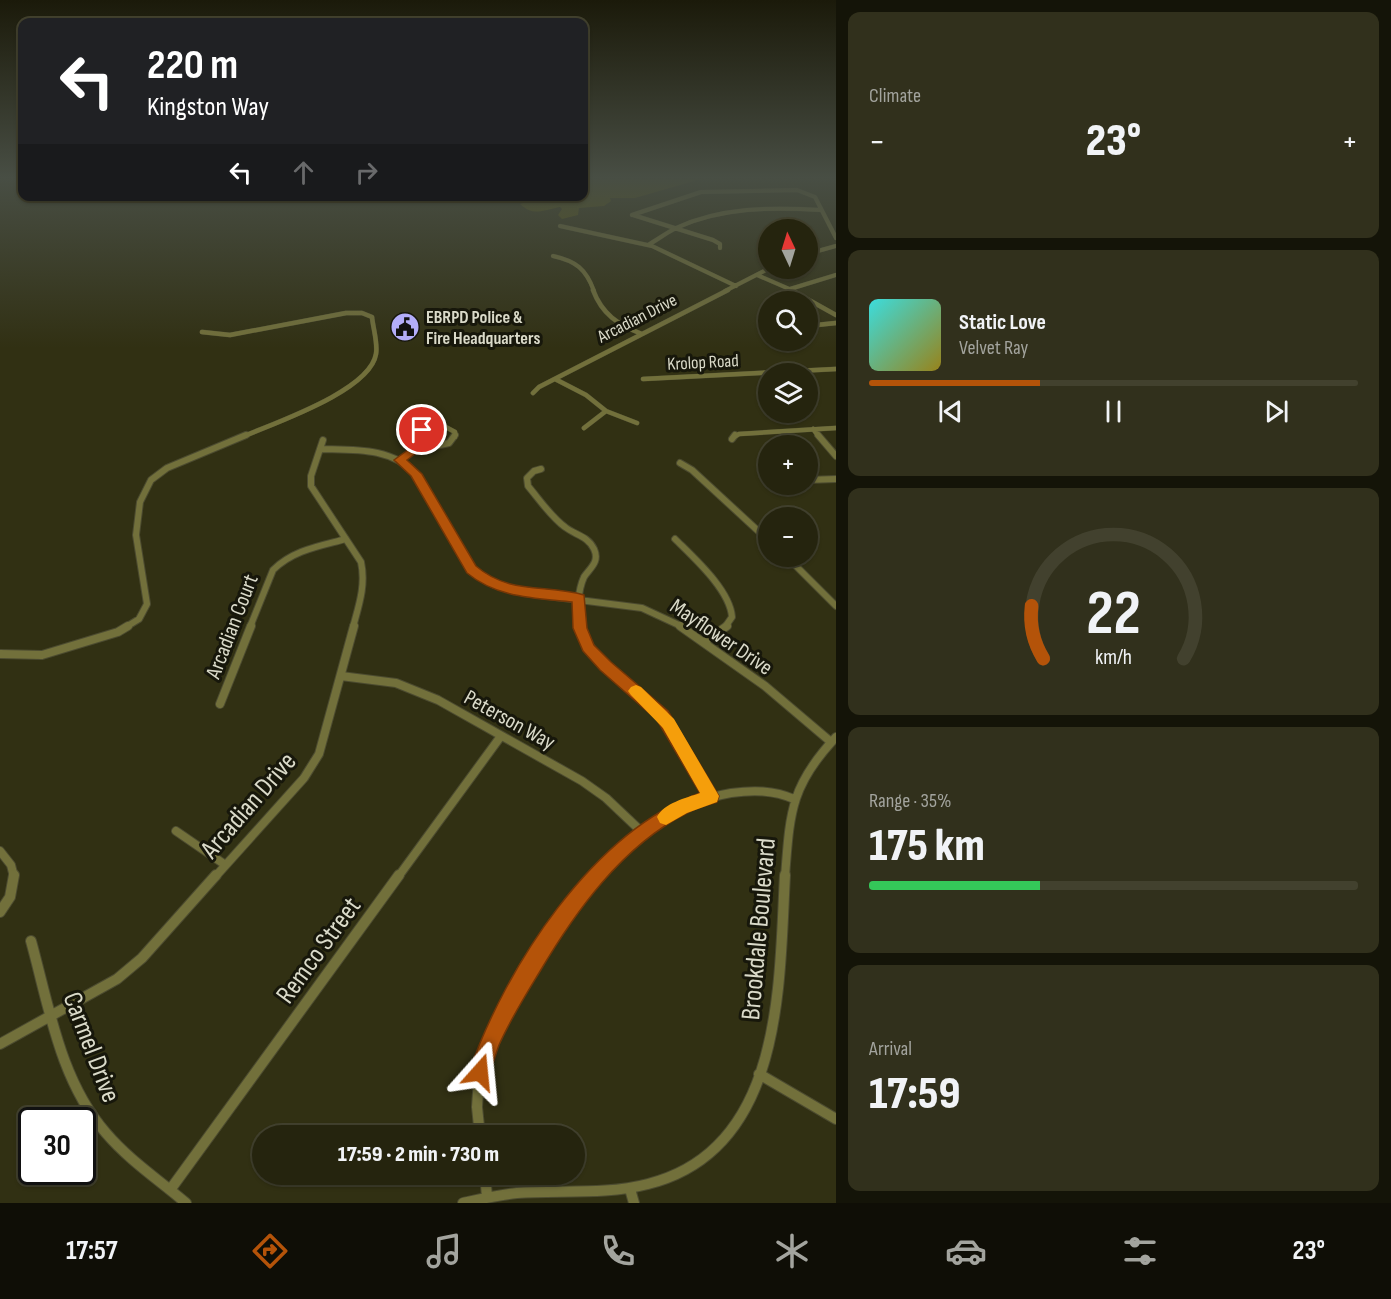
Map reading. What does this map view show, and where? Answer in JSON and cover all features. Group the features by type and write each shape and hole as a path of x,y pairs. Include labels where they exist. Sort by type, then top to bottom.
{"street":[{"path":"602,235 648,245 735,286"},
{"path":"648,245 665,235"},
{"path":"696,235 716,241 720,244 720,248"},
{"path":"818,250 836,246"},
{"path":"553,256 566,260 583,270 590,278 609,316 624,327 642,334"},
{"path":"757,275 792,290 836,315"},
{"name":"Arcadian Drive","path":"533,393 555,379 757,275"},
{"path":"792,290 836,276"},
{"path":"830,312 836,309"},
{"path":"0,654 21,657 42,655 118,632 134,624 143,614 147,604 136,536 140,502 151,480 163,470 186,459 268,428 334,396 366,373 376,354 372,317 361,312 330,315 229,336 202,332"},
{"path":"818,326 836,325"},
{"name":"Krolop Road","path":"643,379 836,369"},
{"path":"555,379 586,395 606,411 637,423"},
{"path":"584,428 606,411"},
{"path":"400,460 413,451 449,443 455,437 455,432 443,426 425,427 420,432 413,451"},
{"path":"732,439 739,434 836,428"},
{"path":"813,429 836,456"},
{"name":"Arcadian Drive","path":"0,1044 117,979 142,958 312,766 323,746 366,581 362,563 310,486 311,476 322,445 374,453 400,460"},
{"name":"Mayflower Drive","path":"400,460 416,474 475,573 491,584 505,589 645,608 672,620 834,740"},
{"path":"680,463 692,470 758,531"},
{"path":"541,469 530,474 528,486 564,527 587,540 596,551 595,564 582,581 579,598 580,628 588,648 662,716 711,796"},
{"path":"818,479 836,478"},
{"name":"Arcadian Court","path":"220,704 276,566 292,556 346,539"},
{"path":"675,539 725,595 732,610 729,623 704,642"},
{"path":"797,567 836,606"},
{"name":"Peterson Way","path":"341,676 385,681 414,688 594,789 643,833"},
{"name":"Remco Street","path":"170,1190 501,736"},
{"name":"Brookdale Boulevard","path":"463,1203 487,1197 650,1186 696,1162 732,1127 750,1102 778,998 787,855 794,799 811,765 834,740"},
{"path":"479,1125 477,1104 480,1072 499,1021 538,954 568,909 600,871 643,833 681,808 711,796 764,791 794,799"},
{"path":"176,831 224,864"},
{"path":"0,851 10,863 15,878 11,896 0,912"},
{"name":"Carmel Drive","path":"31,941 76,1083 96,1121 128,1155 186,1203"},
{"path":"759,1074 836,1119"},
{"path":"485,1185 487,1197"},
{"path":"630,1189 634,1203"}],"building":[{"path":"399,314 408,314 409,323 401,323"}],"slow traffic":[{"path":"636,691 668,723 711,796 700,799 666,817"}],"place":[{"name":"EBRPD Police & Fire Headquarters","path":"405,327"}],"route":[{"path":"422,430 413,451 400,460 410,466 416,474 471,569 491,584 505,589 579,598 580,628 588,648 648,701 668,723 711,796 681,808 643,833 619,852 581,893 552,933 499,1021 484,1056 480,1072"}]}
